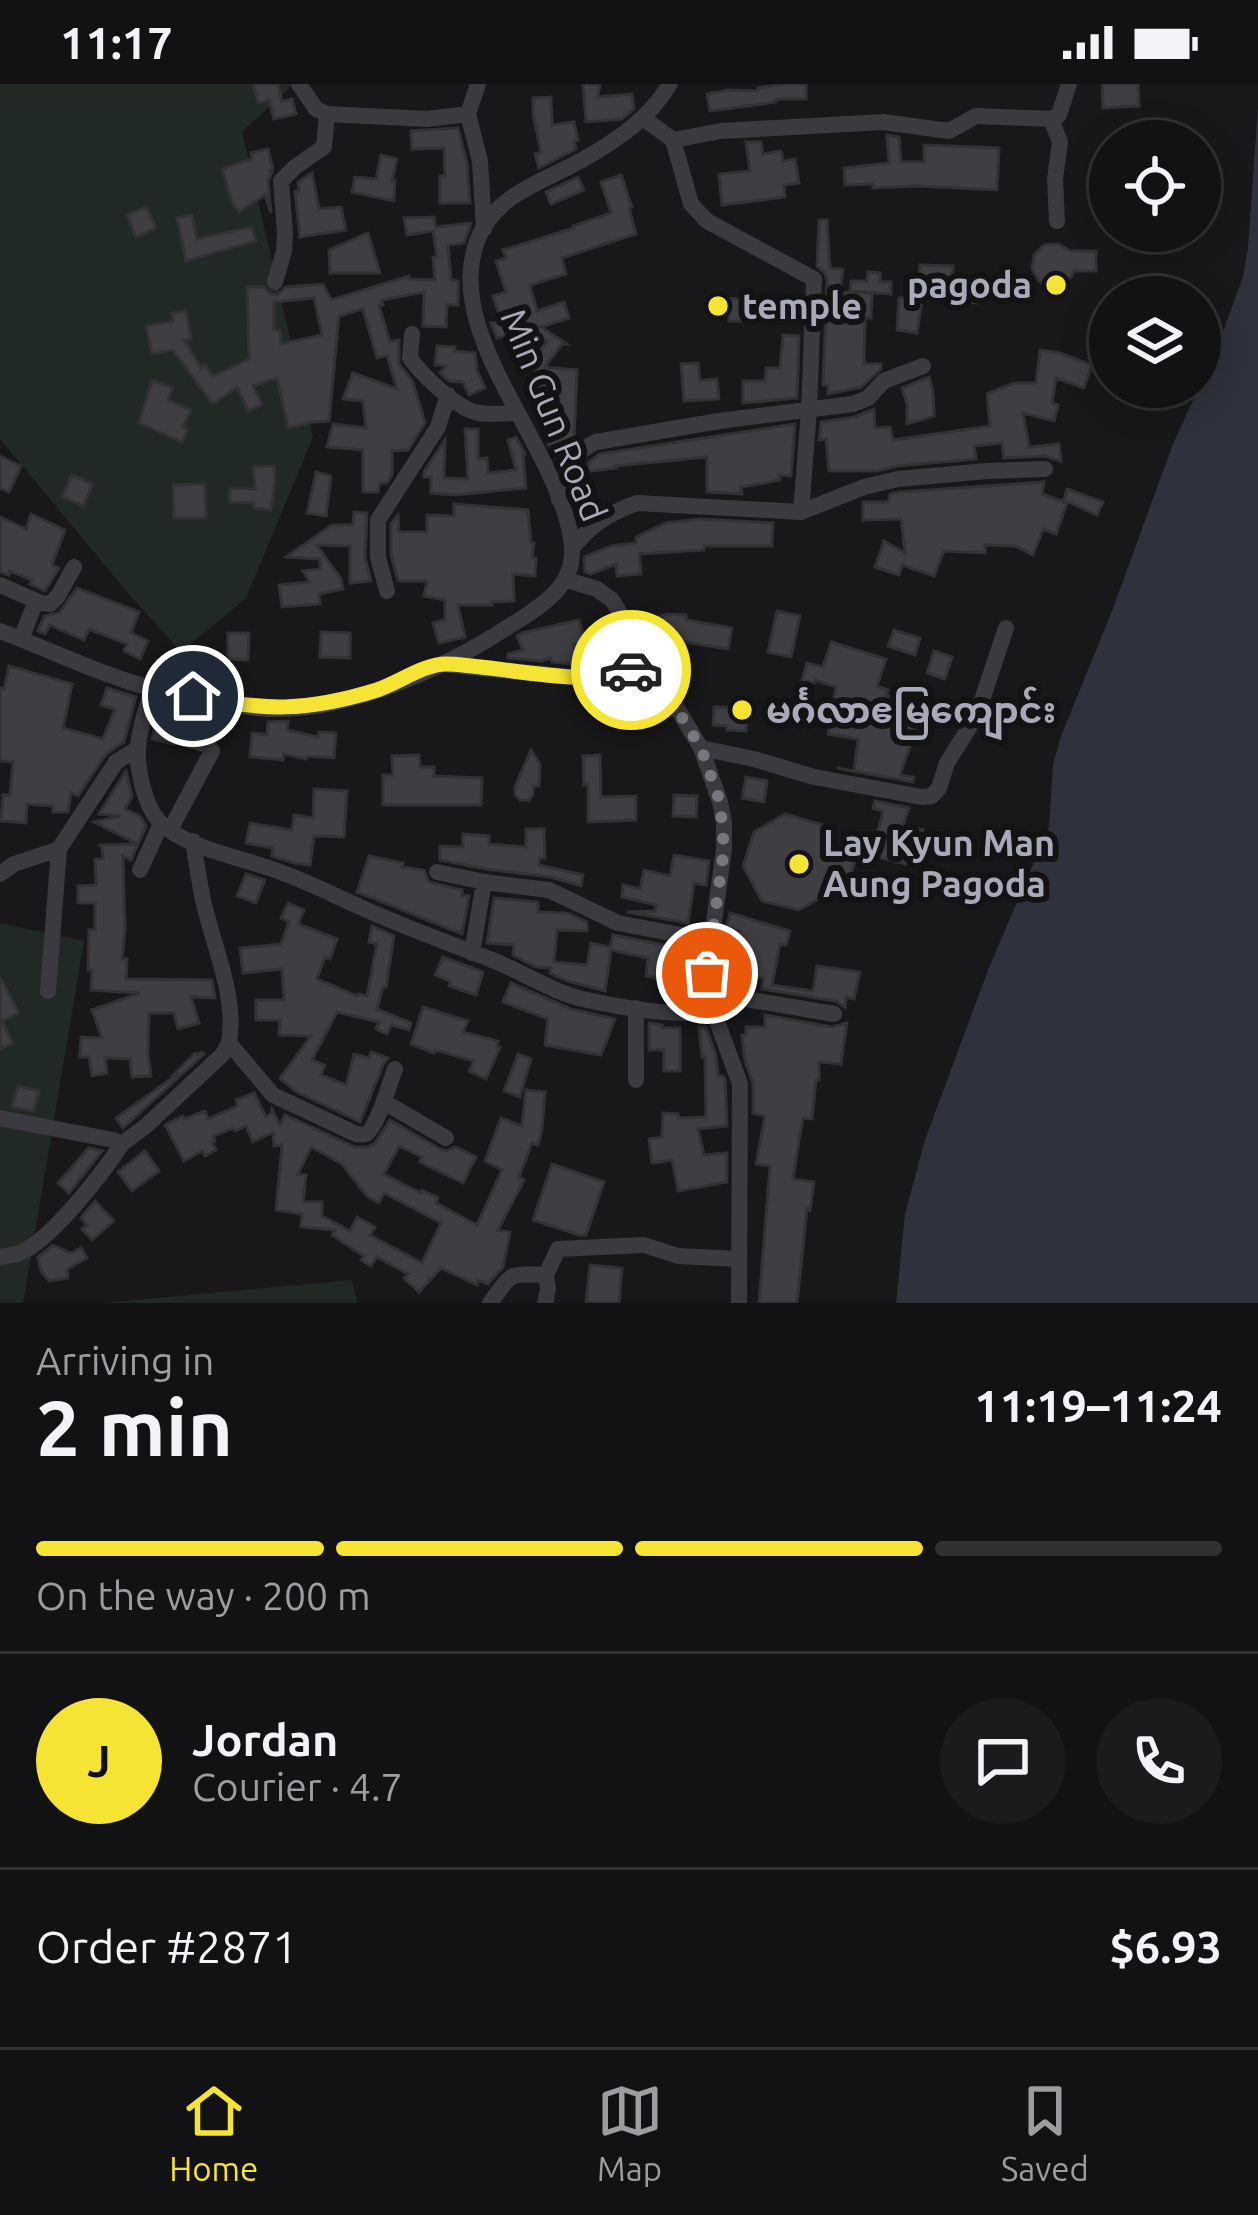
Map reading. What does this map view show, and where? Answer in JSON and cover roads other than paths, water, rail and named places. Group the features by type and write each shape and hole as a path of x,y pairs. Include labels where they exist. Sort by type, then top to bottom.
{"street":[{"path":"299,84 316,109 327,114 427,119 468,114 478,84"},
{"path":"484,229 495,209 510,197 579,161 643,118 670,84"},
{"path":"673,140 722,131 883,122 949,131 976,116 1051,119 1059,115 1070,84"},
{"path":"275,282 284,251 281,181 324,147 327,114"},
{"name":"Min Gun Road","path":"468,114 480,161 484,229 476,243 472,297 487,353 560,500 572,548 567,580"},
{"path":"643,118 673,140 691,204 707,220 814,279 801,512"},
{"path":"1051,119 1060,142 1057,220"},
{"path":"412,334 410,358 424,376 470,412 518,412"},
{"path":"560,500 580,448 596,442 853,404 868,398 884,381 923,366"},
{"path":"386,591 378,557 378,520 438,427 448,395"},
{"path":"572,548 596,523 637,503 801,512 898,479 1045,469"},
{"path":"0,584 50,604 74,567"},
{"path":"0,631 152,688 272,709 343,700 441,663 520,620 567,580 597,589 612,600 701,748 720,802 724,833 707,963 713,1006 740,1084 739,1303"},
{"path":"21,639 36,601"},
{"path":"701,748 814,777 932,796 977,715 1006,628"},
{"path":"441,663 570,676 622,675 646,660"},
{"path":"152,688 137,749 145,788 154,814 193,842 294,876 587,1000 693,1014 740,998 834,1014"},
{"path":"140,870 212,751 208,745 186,739"},
{"path":"48,991 59,849 116,762 137,749"},
{"path":"0,1257 20,1252 44,1236 122,1144 229,1043 232,1024 226,985 193,842"},
{"path":"0,874 14,864 59,849"},
{"path":"437,872 549,890 618,923 712,941"},
{"path":"472,952 484,882"},
{"path":"636,1007 636,1080"},
{"path":"229,1043 273,1095 356,1134 370,1131 395,1069"},
{"path":"384,1102 446,1138"},
{"path":"0,1118 122,1144"},
{"path":"545,1303 546,1275 557,1249 644,1245 678,1256 739,1259"},
{"path":"490,1303 504,1280 520,1274 546,1275"}],"place":[{"name":"pagoda","path":"1056,285"},
{"name":"temple","path":"718,306"},
{"name":"မင်္ဂလာဧမြကျောင်း","path":"742,710"},
{"name":"Lay Kyun Man Aung Pagoda","path":"799,864"}]}
